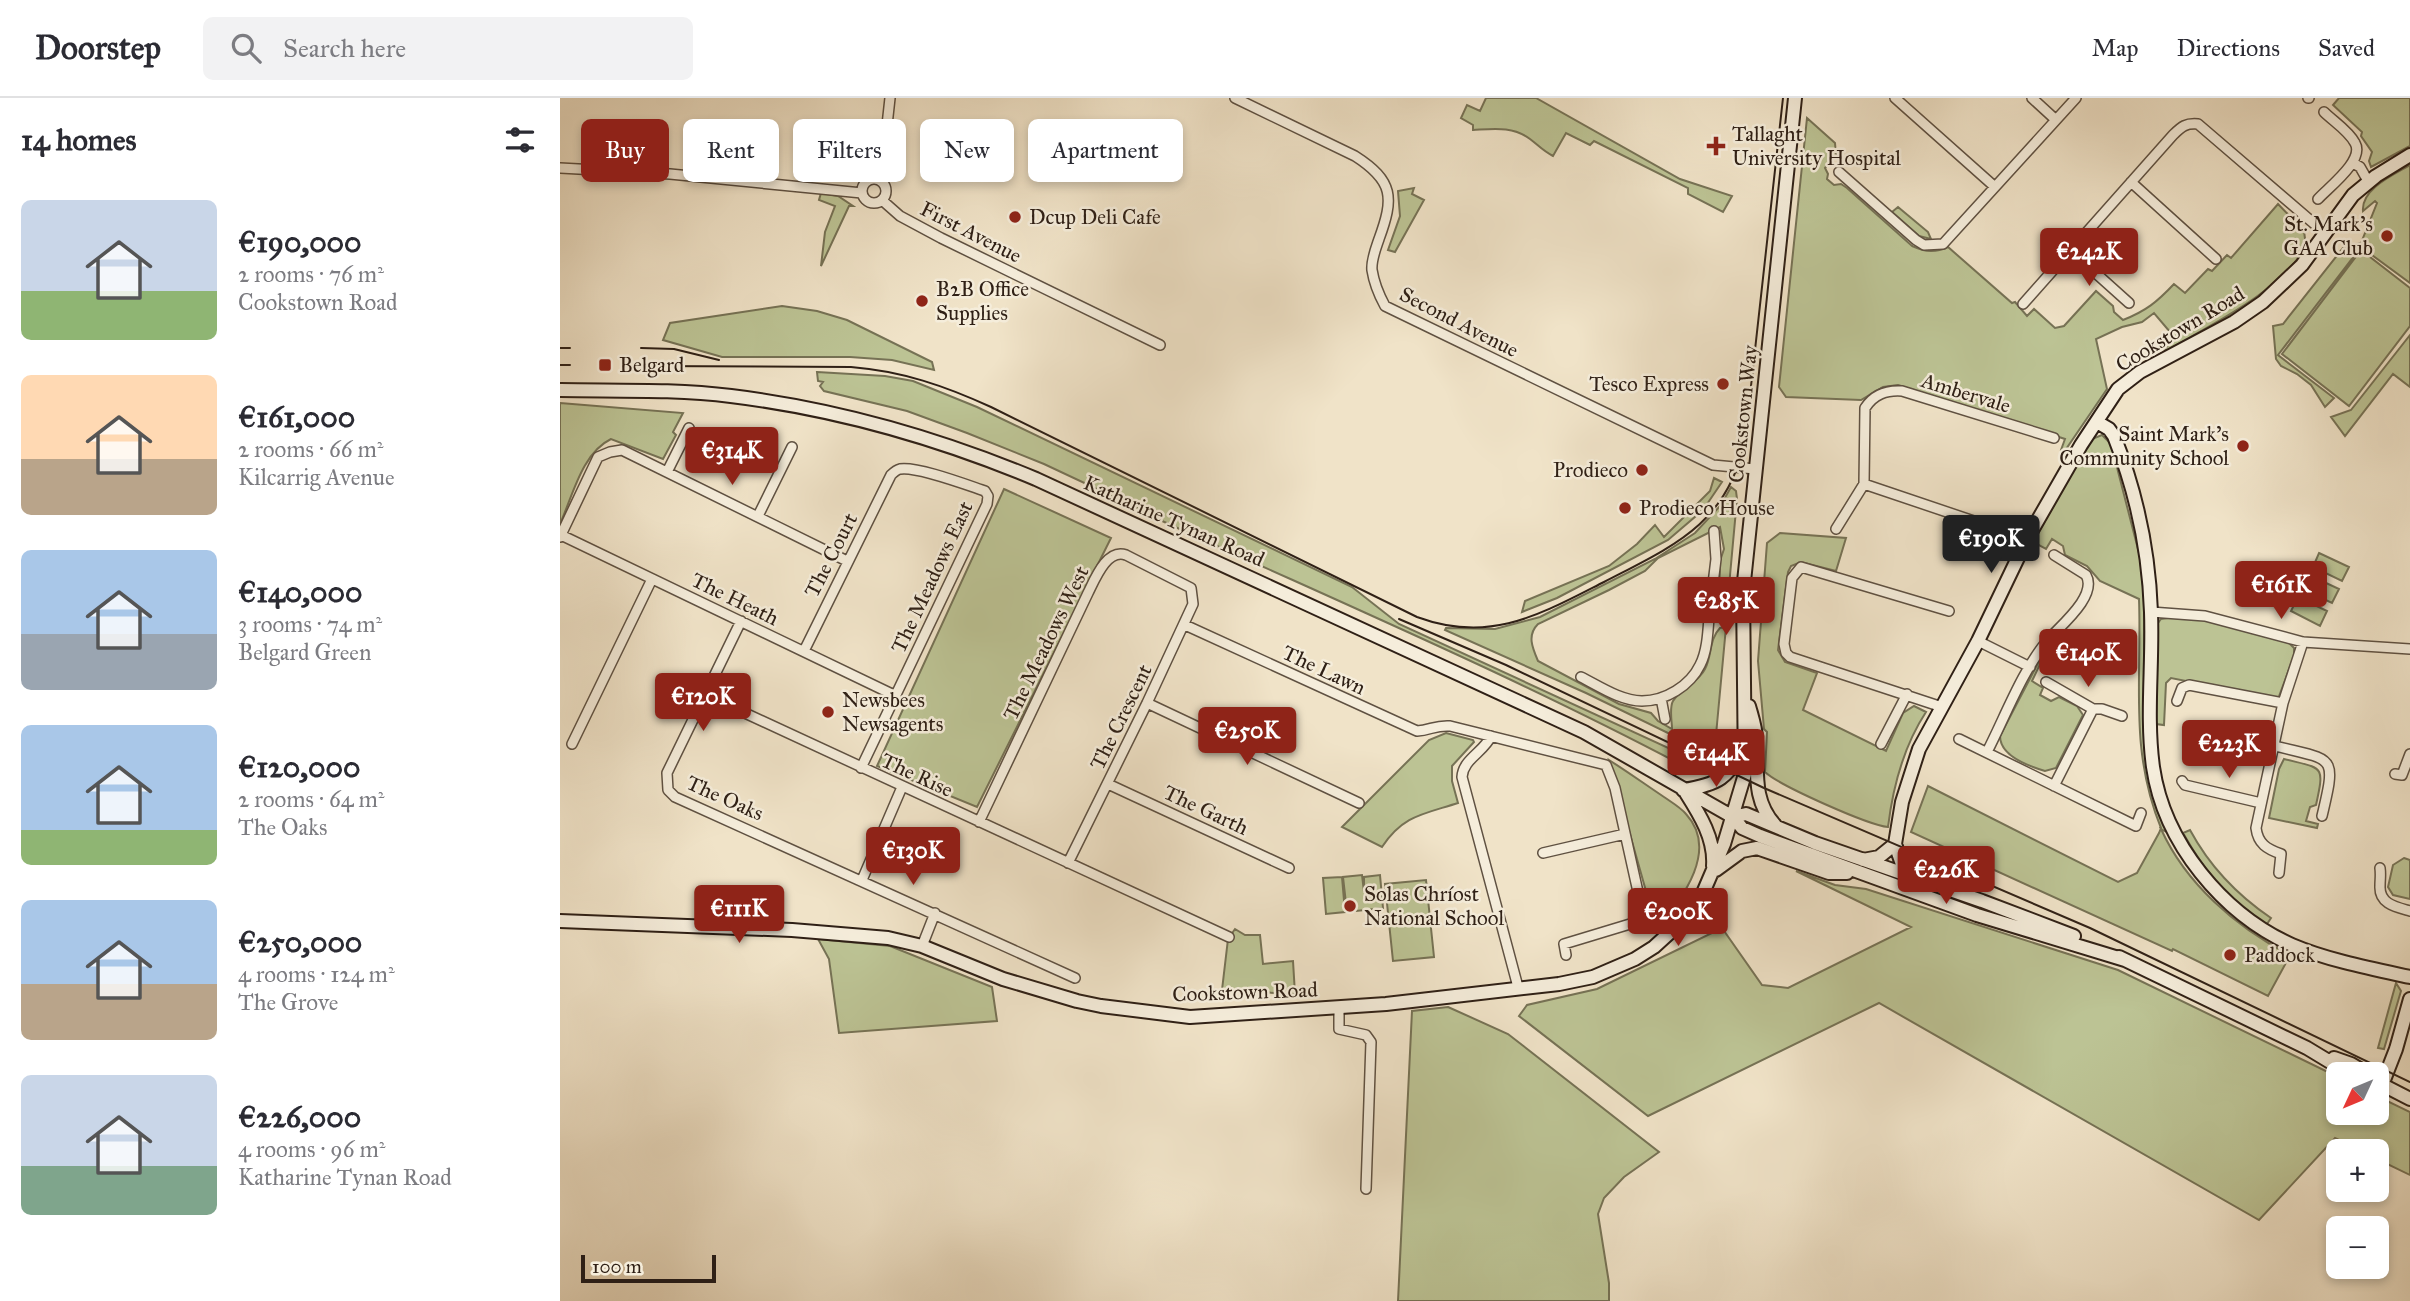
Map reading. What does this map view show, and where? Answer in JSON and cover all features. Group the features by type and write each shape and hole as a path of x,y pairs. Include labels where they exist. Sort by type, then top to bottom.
{"street":[{"path":"888,119 890,98"},
{"name":"Second Avenue","path":"1236,98 1355,156 1379,176 1387,189 1390,205 1375,249 1372,268 1377,290 1385,306 1713,465 1755,469"},
{"name":"Cookstown Way","path":"1733,817 1745,774 1742,617 1755,469 1795,98"},
{"path":"1895,98 1995,187"},
{"path":"2032,98 2056,120"},
{"path":"1839,172 1924,245 1943,244 2076,98"},
{"path":"2318,199 2353,163 2357,152 2356,143 2324,112"},
{"path":"2023,304 2181,126 2190,123 2198,124 2325,233"},
{"name":"Cookstown Road","path":"1895,844 1902,802 1917,755 1978,640 2027,538 2118,389 2140,372 2234,322 2263,302 2302,265 2340,210 2368,181 2410,155"},
{"path":"2353,163 2360,167 2368,181"},
{"path":"560,168 670,174 862,193"},
{"path":"867,182 862,193 865,200 872,204 883,201 887,190 882,182"},
{"path":"2131,182 2216,259"},
{"name":"First Avenue","path":"883,201 900,216 942,238 1160,345"},
{"path":"2070,250 2129,303"},
{"name":"Katharine Tynan Road","path":"560,390 730,396 857,419 950,445 1036,479 1592,736 1733,817 1742,828 1760,836 1977,915 2125,960"},
{"name":"Ambervale","path":"1864,484 1865,408 1876,396 1891,391 1902,391 2054,438"},
{"path":"2097,422 2109,429 2114,436 2134,502 2146,559 2151,612 2150,708 2154,769 2168,815 2190,858 2222,895 2266,931 2307,950 2410,977"},
{"path":"667,472 689,428"},
{"path":"758,516 792,447"},
{"path":"561,536 598,457 622,450 847,561"},
{"name":"The Meadows East","path":"861,768 987,504 988,496 985,491 903,468 891,475"},
{"name":"The Court","path":"804,652 891,475"},
{"path":"1836,528 1864,484 2027,538"},
{"path":"1581,677 1641,701 1674,693 1701,665 1708,634 1716,559 1714,531"},
{"name":"The Heath","path":"561,536 894,695"},
{"name":"The Meadows West","path":"979,822 1088,593 1108,559 1120,553 1187,585"},
{"path":"1987,752 2037,653 2078,607 2088,590 2089,580 2086,575 2054,555"},
{"path":"1942,707 1790,657 1784,645 1792,578 1801,567 1949,611"},
{"path":"572,744 652,579"},
{"name":"The Crescent","path":"1068,863 1185,625 1194,596 1192,588 1187,585"},
{"path":"2151,612 2205,616 2303,642 2410,649"},
{"path":"1709,617 1742,617"},
{"name":"The Oaks","path":"741,621 667,773 668,790 676,797 1075,978"},
{"name":"The Lawn","path":"1185,625 1416,731 1427,730 1439,724 1491,736"},
{"path":"1978,640 2030,667"},
{"path":"2279,873 2281,854 2267,849 2257,836 2256,828 2283,704 2303,642"},
{"path":"2046,682 2093,709 2102,709 2122,716"},
{"path":"2177,701 2182,688 2189,685 2283,704"},
{"path":"1745,691 1755,729 1758,790 1767,816 1778,828"},
{"path":"1881,744 1907,694"},
{"name":"The Rise","path":"705,695 1229,937"},
{"path":"1661,698 1665,719"},
{"path":"1147,704 1359,803"},
{"path":"2054,786 2093,709"},
{"path":"1518,988 1462,777 1465,765 1485,746 1491,736 1606,765 1615,788 1642,910 1640,921 1564,944 1566,954"},
{"path":"1959,739 2136,826 2141,813"},
{"path":"1712,874 1714,858 1707,830 1700,814 1683,790 1708,785 1726,776 1733,769 1744,744"},
{"path":"2275,746 2317,755 2326,761 2331,769 2331,778 2322,816"},
{"path":"2395,774 2402,775 2410,754"},
{"path":"2182,780 2185,785 2262,803"},
{"name":"The Garth","path":"1108,783 1289,868"},
{"path":"862,880 902,787"},
{"name":"Katharine Tynan Road","path":"1733,817 1746,814 1863,860 2081,938 2307,1048 2330,1062"},
{"name":"Cookstown Road","path":"560,921 853,934 888,938 922,946 1003,979 1101,1006 1190,1017 1339,1008 1469,996 1559,984 1593,976 1635,959 1654,947 1698,902 1712,874 1733,817"},
{"path":"1543,853 1625,834"},
{"path":"1863,860 1879,857 1895,844 1903,867 1913,877"},
{"path":"1712,874 1742,850 1757,848 1829,873 1858,873"},
{"path":"2380,868 2380,893 2383,898 2390,906 2410,911"},
{"path":"922,946 935,913"},
{"path":"2389,1062 2396,1049 2410,999"},
{"path":"1339,1008 1339,1029 1366,1035 1371,1042 1366,1189"},
{"name":"Katharine Tynan Road","path":"2307,1048 2346,1062"},
{"path":"2389,1088 2410,1099"}],"green space":[{"path":"1486,98 1536,98 1680,179 1732,196 1723,212 1688,194 1688,188 1594,141 1590,145 1566,133 1553,156 1517,132 1503,129 1473,130 1473,125 1461,118 1467,105 1480,111"},
{"path":"2339,98 2410,98 2410,146 2371,167 2369,161 2372,152 2361,136 2362,132 2333,105"},
{"path":"1807,118 1835,143 1836,155 1825,168 1827,179 1834,185 1841,184 1847,188 1912,246 1930,251 1948,247 2012,303 2015,302 2027,316 2034,309 2055,328 2064,326 2096,291 2113,306 2114,312 2123,320 2151,305 2174,284 2185,293 2208,269 2212,271 2227,255 2231,258 2278,204 2304,231 2306,246 2295,263 2262,293 2166,351 2164,349 2176,339 2154,313 2142,322 2122,327 2096,339 2107,389 2064,452 2061,450 2065,439 1898,385 1883,387 1861,400 1786,397 1779,387"},
{"path":"2410,165 2410,283 2361,247 2278,355 2334,398 2325,407 2311,385 2281,366 2276,359 2273,326 2283,324 2343,248 2361,243 2377,203 2375,201 2363,211 2367,196 2387,178"},
{"path":"1414,188 1412,194 1424,200 1395,252 1388,250 1400,216 1398,191"},
{"path":"821,193 838,196 853,206 849,206 821,266 825,232 835,206 819,200"},
{"path":"1898,207 1928,232 1931,239 1919,236 1892,212"},
{"path":"2361,250 2410,288 2410,326 2349,406 2282,354"},
{"path":"782,306 817,311 847,320 932,362 934,370 892,360 850,357 722,357 663,340 670,323"},
{"path":"2410,335 2410,387 2393,374 2345,436 2331,417 2351,410"},
{"path":"817,372 885,376 913,381 977,407 1352,587 1399,624 1714,769 1697,773 1498,674 1160,520 1153,512 1144,511 1044,464 907,411 824,391 820,386 823,382 818,381"},
{"path":"560,403 683,413 673,432 676,435 663,459 611,439 601,445 586,464 560,524"},
{"path":"2102,435 2111,444 2140,557 2144,598 2144,743 2146,761 2170,834 2161,829 2184,868 2214,902 2250,931 2288,954 2287,961 2268,996 2173,949 2172,951 1911,832 1928,786 2118,882 2137,873 2159,833 2161,828 2144,771 2141,743 2139,599 2100,581 2087,566 2065,555 2063,546 2052,539 2046,549 2033,542 2092,439"},
{"path":"1714,478 1722,482 1703,510 1668,540 1557,598 1522,612 1525,601 1609,566 1637,544 1655,525 1664,537 1710,491"},
{"path":"1731,487 1736,491 1737,499 1727,608 1719,605 1720,561 1724,549 1720,527 1658,558 1645,571 1538,624 1532,637 1532,646 1538,661 1619,704 1651,713 1658,721 1672,729 1673,701 1702,674 1716,632 1726,627 1716,735 1729,756 1721,759 1586,693 1445,630 1495,629 1540,617 1655,559 1695,533 1721,505"},
{"path":"1004,489 1111,538 977,807 877,766"},
{"path":"1780,533 1846,538 1836,571 1801,562 1791,566 1788,572 1778,650 1785,662 1817,673 1803,710 1886,751 1903,713 1914,706 1926,712 1900,767 1888,827 1862,820 1825,804 1765,772 1767,732 1764,729 1758,661 1767,543"},
{"path":"2319,553 2349,567 2342,581 2313,567"},
{"path":"2309,575 2339,589 2332,603 2302,589"},
{"path":"2298,597 2327,611 2320,626 2291,611"},
{"path":"2198,618 2288,642 2294,648 2294,656 2278,699 2171,678 2166,683 2164,725 2156,724 2158,623 2161,619"},
{"path":"2065,630 2049,645 2032,681 2043,688 2040,695 2051,701 2059,697 2077,706 2083,715 2056,768 2045,771 2010,755 2001,743 2000,736 2048,644"},
{"path":"1446,733 1474,742 1452,766 1452,781 1458,803 1406,822 1382,847 1342,827 1429,740"},
{"path":"2284,759 2318,770 2320,782 2316,805 2310,807 2306,821 2318,824 2317,828 2269,818 2279,769"},
{"path":"1609,760 1678,807 1696,828 1698,859 1693,874 1686,889 1657,930"},
{"path":"2190,830 2225,879 2271,918 2267,924 2230,896 2209,872 2183,833"},
{"path":"2404,858 2410,860 2410,899 2393,895 2388,887 2393,865"},
{"path":"1796,871 1835,885 1866,889 2118,970 2326,1071 2326,1125 2389,1125 2389,1102 2410,1112 2410,1175 2389,1165 2389,1139 2326,1139 2326,1148 2259,1220 1879,1003 1648,1116 1519,1016 1527,1005 1597,989 1722,928 1762,985 1788,988 1911,927"},
{"path":"1362,875 1364,892 1364,877 1380,875 1383,908 1347,912 1343,877"},
{"path":"1342,877 1345,912 1326,914 1323,878"},
{"path":"1426,880 1434,957 1393,961 1385,884"},
{"path":"1235,929 1245,935 1260,935 1263,964 1293,961 1295,994 1222,990 1228,939"},
{"path":"818,939 890,946 992,987 997,1021 839,1033 829,959"},
{"path":"2396,983 2401,991 2384,1049 2378,1048"},
{"path":"1448,1007 1508,1034 1659,1152 1624,1177 1604,1198 1598,1214 1609,1283 1609,1301 1398,1301 1412,1011"}],"tram line":[{"path":"641,366 851,367 888,372 923,381 991,407 1417,617 1443,625 1468,628 1514,622 1558,605 1653,556 1694,529 1726,493 1737,469 1745,440 1783,98"},
{"path":"560,348 570,348"},
{"path":"641,348 674,349 719,360"},
{"path":"560,365 570,365"},
{"path":"1399,619 1506,665 1764,788 2090,928 2410,1082"}],"place":[{"name":"Tallaght University Hospital","path":"1716,146"},
{"name":"Dcup Deli Cafe","path":"1015,217"},
{"name":"St. Mark's GAA Club","path":"2387,236"},
{"name":"B2B Office Supplies","path":"922,301"},
{"name":"Belgard","path":"605,365"},
{"name":"Tesco Express","path":"1723,384"},
{"name":"Saint Mark's Community School","path":"2243,446"},
{"name":"Prodieco","path":"1642,470"},
{"name":"Prodieco House","path":"1625,508"},
{"name":"Newsbees Newsagents","path":"828,712"},
{"name":"Solas Chríost National School","path":"1350,906"},
{"name":"Paddock","path":"2230,955"}]}
